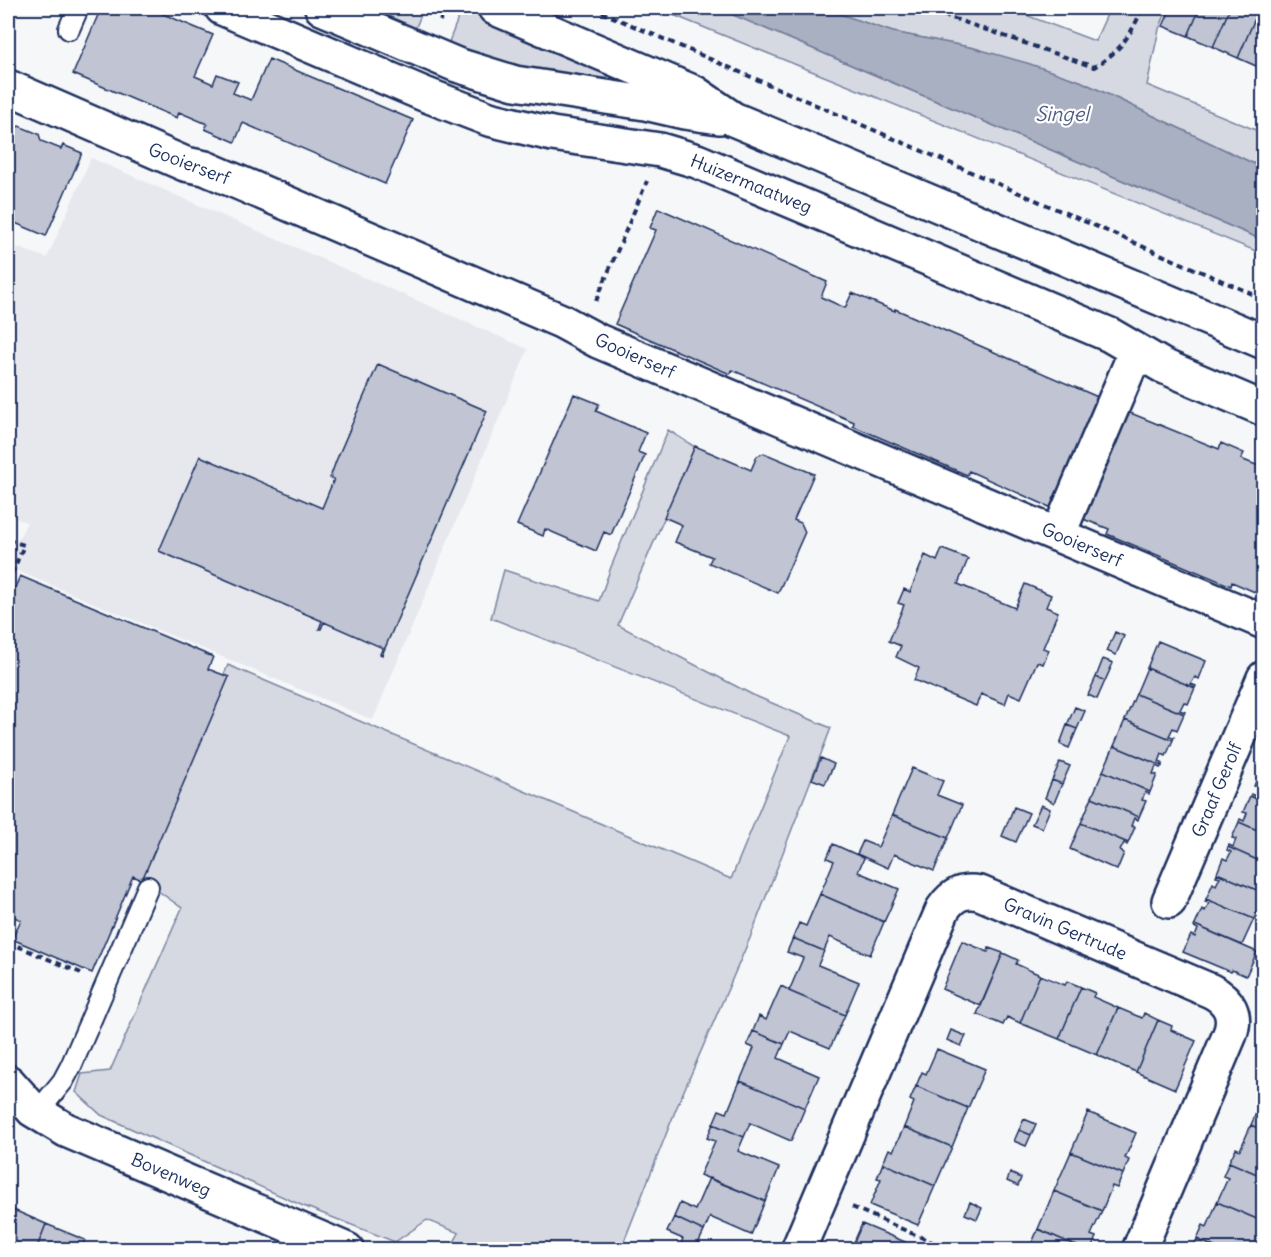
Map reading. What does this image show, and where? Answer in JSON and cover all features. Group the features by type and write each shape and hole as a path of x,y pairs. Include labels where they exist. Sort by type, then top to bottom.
{"street":[{"name":"Huizermaatweg","path":"222,8 424,94 489,119 552,134 660,150 697,161 1110,335 1163,366 1263,409"},
{"path":"322,8 434,56 505,80 538,88 645,103 684,112 733,119"},
{"path":"495,8 696,93 733,119 1263,342"},
{"name":"Gooierserf","path":"8,87 185,164 205,168 540,312 672,372 1263,622"},
{"path":"1058,535 1136,351"},
{"name":"Graaf Gerolf","path":"1169,901 1263,678"},
{"name":"Gravin Gertrude","path":"798,1250 943,909 950,899 958,894 974,892 1212,991 1228,1004 1233,1018 1230,1034 1138,1250"},
{"name":"Bovenweg","path":"17,1095 73,1134 331,1246"}],"lane":[{"path":"69,29 78,8"},
{"path":"17,1095 63,1081 148,887"}],"path":[{"path":"592,8 1263,299"},
{"path":"923,8 1094,68 1109,58 1130,35 1143,8"},
{"path":"583,332 660,150"},
{"path":"8,540 24,545 8,583"},
{"path":"8,942 107,984"},
{"path":"822,1194 950,1250"}],"shaded area":[{"path":"350,8 424,8 413,34"},
{"path":"462,8 686,99 549,80 447,47"},
{"path":"656,8 717,8 1263,240 1263,254"},
{"path":"822,8 1007,8 1095,41 1110,8 1168,8 1159,29 1147,85 1263,133 1263,168 1080,81 974,48 893,32"},
{"path":"91,158 528,349 373,720 8,567 8,560 27,522 8,516 8,244 47,258"},
{"path":"668,430 695,447 618,625 753,695 831,728 750,938 676,1109 621,1249 450,1249 459,1233 427,1220 395,1242 301,1205 101,1115 76,1092 82,1074 110,1071 182,908 137,876 228,665 731,879 790,736 491,618 504,570 599,601"}],"water":[{"name":"Singel","path":"717,8 822,8 893,32 974,48 1080,81 1263,168 1263,240"}],"building":[{"path":"101,8 149,8 213,35 195,76 213,84 217,74 238,82 233,93 251,100 269,59 413,120 385,184 243,123 235,142 205,129 207,124 179,112 177,118 73,74"},
{"path":"1171,8 1200,8 1188,36 1163,26"},
{"path":"1200,8 1230,8 1213,47 1188,36"},
{"path":"1230,8 1259,9 1238,58 1213,47"},
{"path":"1259,9 1264,11 1263,69 1238,58"},
{"path":"8,126 13,129 19,126 39,134 41,141 61,149 63,145 82,153 46,236 8,220"},
{"path":"658,208 827,282 821,297 845,308 852,293 895,311 895,309 1100,398 1054,509 969,471 967,475 853,426 854,422 732,370 730,374 615,324 656,230 650,228"},
{"path":"378,364 487,411 382,655 380,654 383,648 324,622 319,629 322,621 159,551 200,456 322,508 334,479 330,478 336,461"},
{"path":"574,394 599,404 596,411 646,433 638,452 645,455 611,535 604,532 596,551 545,529 543,536 517,525"},
{"path":"1128,412 1219,449 1221,443 1244,453 1241,459 1264,468 1264,596 1232,582 1231,586 1107,534 1109,529 1083,519"},
{"path":"695,446 751,470 757,456 764,453 814,474 794,520 801,523 805,532 778,593 709,563 712,557 675,542 682,525 664,517"},
{"path":"942,549 968,559 958,584 1015,608 1025,584 1051,595 1046,607 1058,612 1043,648 1049,650 1043,664 1037,662 1021,698 1009,693 1005,704 981,694 976,706 914,680 919,668 896,657 901,646 889,641 904,605 898,603 904,589 910,592 925,555 937,561"},
{"path":"20,576 213,657 208,669 229,677 142,880 133,876 92,973 12,939 21,920 8,914 8,604"},
{"path":"1115,632 1124,636 1116,655 1107,651"},
{"path":"1158,641 1206,661 1199,679 1195,677 1191,684 1196,686 1195,688 1147,668"},
{"path":"1103,659 1113,663 1105,681 1096,677"},
{"path":"1147,668 1195,688 1188,704 1184,702 1180,710 1185,712 1184,714 1136,694"},
{"path":"1096,677 1105,681 1097,699 1088,695"},
{"path":"1136,694 1184,714 1177,730 1173,728 1169,736 1174,737 1173,740 1125,720"},
{"path":"1075,707 1085,711 1077,729 1067,725"},
{"path":"1125,720 1173,740 1166,756 1162,754 1159,762 1162,766 1114,746"},
{"path":"1067,725 1077,729 1069,748 1060,744"},
{"path":"1114,746 1162,766 1160,768 1156,766 1153,774 1157,775 1150,792 1103,771"},
{"path":"821,758 834,764 825,784 812,779"},
{"path":"1060,762 1070,766 1062,784 1052,780"},
{"path":"912,768 943,781 937,795 962,805 948,838 892,815"},
{"path":"1261,770 1264,772 1264,802 1250,796 1251,794 1255,796 1258,788 1254,786"},
{"path":"1103,771 1150,792 1149,794 1145,792 1142,800 1146,801 1139,817 1092,797"},
{"path":"1052,780 1062,784 1054,803 1045,798"},
{"path":"1250,796 1264,802 1264,833 1239,822 1240,819 1244,821 1247,813 1243,812"},
{"path":"1092,797 1139,817 1138,820 1134,818 1131,826 1135,827 1128,843 1081,823"},
{"path":"1041,805 1050,809 1042,828 1032,824"},
{"path":"1014,807 1029,813 1016,842 1002,836"},
{"path":"892,815 948,838 934,871 894,854 888,868 857,854 863,841 878,847"},
{"path":"1239,822 1264,833 1264,863 1228,847 1229,845 1233,847 1236,839 1232,838"},
{"path":"1081,823 1128,843 1127,845 1124,843 1120,851 1124,853 1117,870 1070,849"},
{"path":"833,844 864,858 858,872 899,889 884,922 820,894 834,861 827,858"},
{"path":"1228,847 1264,863 1264,893 1217,873 1223,858 1227,860 1231,852 1227,850"},
{"path":"1217,873 1264,893 1254,919 1206,899 1213,883 1216,885 1220,877 1216,876"},
{"path":"820,894 884,922 870,955 830,937 824,951 793,938 799,923 806,926"},
{"path":"1206,899 1254,919 1242,945 1195,925 1202,909 1205,911 1209,903 1205,902"},
{"path":"1195,925 1257,952 1246,976 1183,952 1191,935 1195,937 1198,929 1194,927"},
{"path":"793,938 824,951 818,965 859,982 845,1015 789,991 803,958 787,952"},
{"path":"962,941 988,952 989,948 1003,953 981,1006 942,989"},
{"path":"1003,953 1018,960 1016,964 1040,975 1020,1023 1007,1017 1003,1025 977,1014"},
{"path":"1040,975 1065,985 1067,981 1081,987 1059,1039 1020,1023"},
{"path":"781,986 845,1015 830,1048 790,1031 784,1044 753,1031 759,1016 766,1020"},
{"path":"1081,987 1095,993 1093,997 1118,1008 1097,1055 1059,1039"},
{"path":"1118,1008 1142,1018 1144,1013 1158,1020 1136,1072 1097,1055"},
{"path":"1158,1020 1172,1026 1171,1030 1196,1041 1175,1089 1136,1072"},
{"path":"951,1030 966,1036 961,1046 947,1040"},
{"path":"753,1031 784,1044 778,1058 819,1076 805,1108 740,1081 754,1048 747,1045"},
{"path":"937,1049 985,1069 968,1108 916,1086 922,1072 926,1074"},
{"path":"740,1081 805,1108 791,1141 750,1123 744,1137 713,1124 719,1110 727,1113"},
{"path":"1263,1084 1264,1131 1251,1125 1261,1101 1256,1099"},
{"path":"916,1086 968,1108 952,1147 904,1127 914,1102 910,1100"},
{"path":"1088,1112 1136,1133 1125,1158 1129,1160 1123,1174 1071,1152"},
{"path":"1024,1119 1036,1124 1031,1135 1019,1130"},
{"path":"713,1124 744,1137 738,1151 779,1168 765,1201 700,1175 715,1141 707,1138"},
{"path":"1251,1125 1264,1131 1264,1177 1229,1162 1236,1148 1240,1150"},
{"path":"904,1127 952,1147 935,1186 883,1163 889,1149 893,1151"},
{"path":"1019,1130 1031,1135 1026,1146 1014,1141"},
{"path":"1071,1152 1123,1174 1117,1188 1112,1186 1102,1211 1054,1191"},
{"path":"1229,1162 1264,1177 1264,1222 1217,1202 1228,1178 1223,1176"},
{"path":"883,1163 935,1186 918,1225 870,1205 881,1179 877,1178"},
{"path":"1010,1173 1021,1178 1018,1186 1007,1181"},
{"path":"709,1178 765,1201 751,1235 710,1217 704,1231 674,1217 680,1203 695,1210"},
{"path":"1054,1191 1102,1211 1091,1235 1096,1237 1091,1250 1086,1250 1038,1229"},
{"path":"970,1202 982,1208 977,1219 965,1214"},
{"path":"1217,1202 1264,1222 1264,1228 1254,1250 1221,1250 1197,1239 1203,1225 1207,1227"},
{"path":"9,1208 46,1224 36,1250 8,1250"},
{"path":"674,1217 704,1231 698,1244 710,1250 678,1250 683,1239 667,1232"},
{"path":"46,1224 85,1240 81,1250 36,1250"},
{"path":"862,1224 910,1244 908,1250 846,1250 847,1247 851,1249"},
{"path":"1038,1229 1086,1250 1029,1250"},
{"path":"1197,1239 1221,1250 1192,1250"}]}
